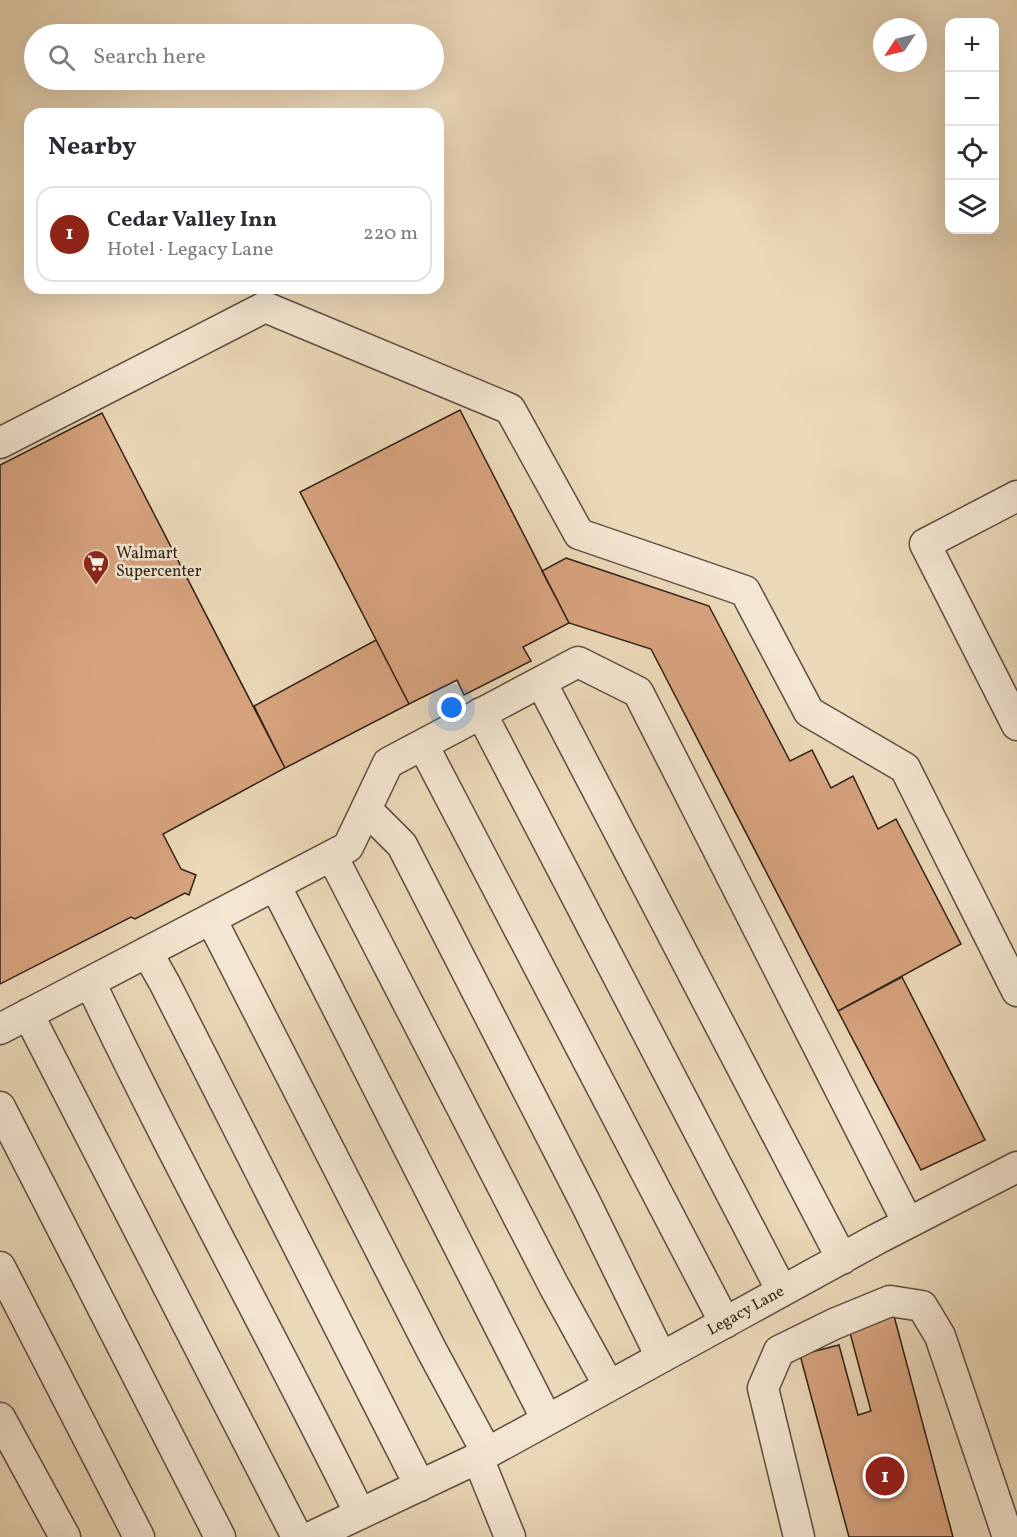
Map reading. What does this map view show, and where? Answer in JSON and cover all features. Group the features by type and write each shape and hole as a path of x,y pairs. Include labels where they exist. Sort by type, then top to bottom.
{"street":[{"path":"0,443 265,307 510,409 579,534 745,591 809,712 905,768 1017,991"},
{"path":"1017,496 925,543 1017,725"},
{"path":"0,1029 348,847 388,763 578,662 638,692 908,1223"},
{"path":"541,682 842,1258"},
{"path":"481,713 782,1291"},
{"path":"423,745 725,1323"},
{"path":"366,809 402,845 586,1204 661,1357"},
{"path":"332,856 554,1286 609,1386"},
{"path":"275,885 547,1420"},
{"path":"211,919 483,1455 510,1537"},
{"path":"147,952 420,1486"},
{"path":"90,982 131,1070 360,1514"},
{"path":"28,1014 297,1537"},
{"path":"0,1107 220,1537"},
{"name":"Legacy Lane","path":"311,1537 483,1455 842,1258 1017,1167"},
{"path":"0,1267 139,1537"},
{"path":"799,1537 763,1388 779,1351 834,1324 890,1301 922,1306 940,1336 1008,1537"},
{"path":"0,1418 65,1537"}],"building":[{"path":"460,410 569,623 523,647 531,661 464,695 457,680 409,704 300,492"},
{"name":"Walmart Supercenter","path":"102,413 285,768 163,834 181,869 196,875 189,895 185,893 135,919 131,917 0,984 0,465"},
{"path":"566,558 709,606 790,761 812,750 831,788 853,776 878,829 896,819 961,944 838,1011 651,649 569,623 542,571"},
{"path":"376,640 409,704 285,768 254,706"},
{"path":"902,977 985,1140 921,1170 838,1011"},
{"path":"894,1316 953,1537 849,1537 800,1355 839,1345 858,1415 871,1411 849,1329"}],"place":[{"name":"Walmart Supercenter","path":"96,586"},
{"name":"Cedar Valley Inn","path":"885,1476"}]}
